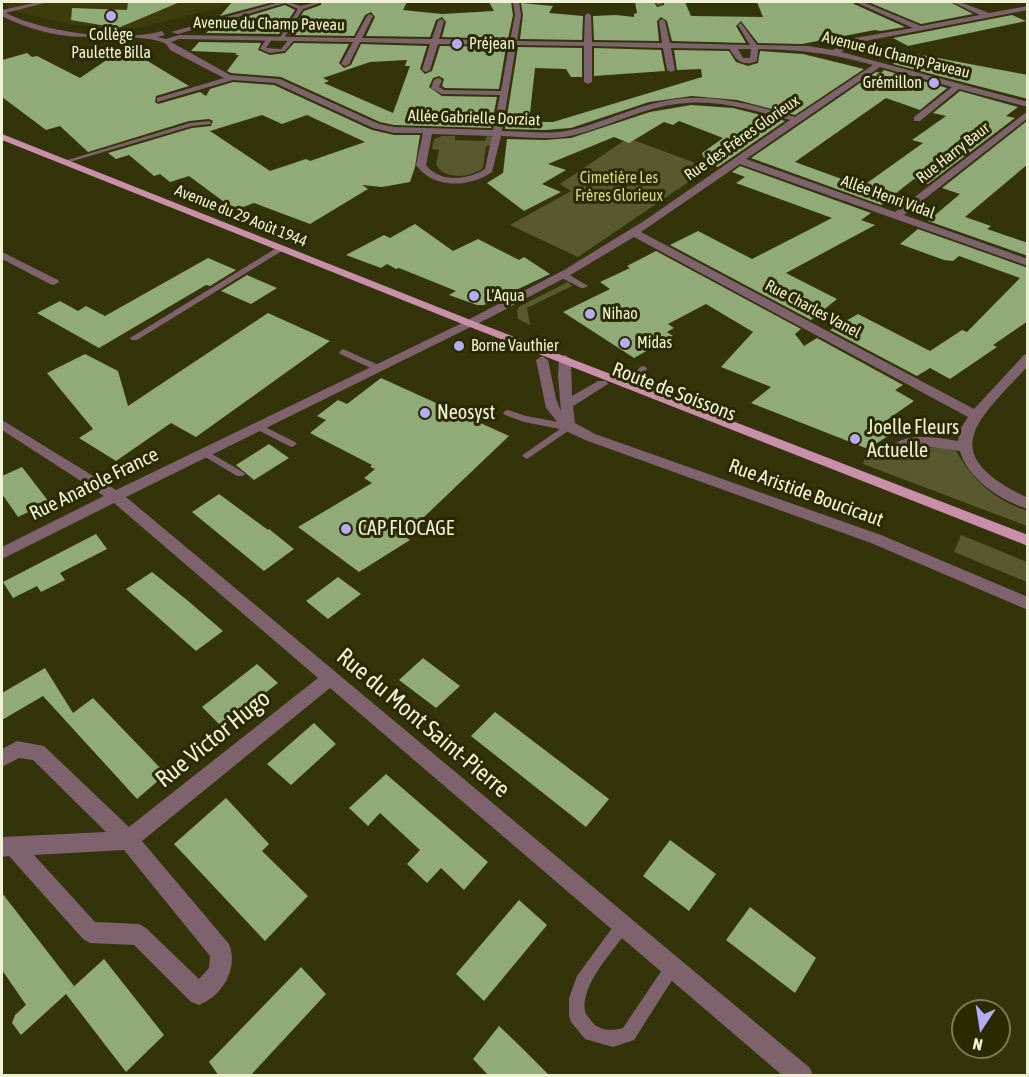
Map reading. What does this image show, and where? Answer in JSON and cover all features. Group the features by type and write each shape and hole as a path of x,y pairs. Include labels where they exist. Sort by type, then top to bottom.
{"main road":[{"name":"Avenue du 29 Août 1944","path":"2,137 469,323"},
{"name":"Route de Soissons","path":"469,323 542,360 564,364 630,385 1028,551"},
{"name":"Route de Soissons","path":"469,323 564,364 602,384 1028,541"}],"street":[{"path":"2,15 45,2"},
{"path":"166,41 177,35 285,2"},
{"path":"428,132 422,169 425,172 438,178 463,180 479,176 489,170 518,15 516,2"},
{"path":"858,2 920,28"},
{"path":"955,2 989,15"},
{"path":"834,52 849,43 1028,8"},
{"path":"2,15 24,25 62,33 177,35"},
{"path":"588,15 586,44 588,81"},
{"name":"Avenue du Champ Paveau","path":"345,64 370,16"},
{"path":"426,70 441,21"},
{"path":"662,21 671,70"},
{"path":"733,46 739,58 748,62 754,59 755,47 741,25"},
{"name":"Avenue du Champ Paveau","path":"177,35 269,39 808,48 834,52 1028,105"},
{"name":"Allée Gabrielle Dorziat","path":"153,36 153,39 166,41 173,48 231,78 277,81 376,126 394,130 497,134 570,133 657,105 677,102 732,103 794,119"},
{"name":"Rue des Frères Glorieux","path":"469,323 563,275 633,232 739,160 794,119 879,64"},
{"path":"160,100 231,78"},
{"path":"438,80 435,88 442,92 504,93"},
{"path":"917,119 958,86"},
{"name":"Rue Harry Baur","path":"897,216 1028,113"},
{"name":"Allée Henri Vidal","path":"739,160 1028,262"},
{"name":"Rue Charles Vanel","path":"633,232 977,416"},
{"path":"2,255 54,282"},
{"name":"Rue Anatole France","path":"2,553 469,323"},
{"path":"1028,358 969,427 966,447 974,465 992,484 1028,504"},
{"name":"Rue Aristide Boucicaut","path":"542,360 553,413 569,427 590,438 876,539 1028,604"},
{"path":"564,364 563,379 568,404 569,427"},
{"path":"568,404 602,384"},
{"name":"Rue du Mont Saint-Pierre","path":"2,424 115,496 802,1076"},
{"path":"897,448 925,440 966,447"},
{"name":"Rue Victor Hugo","path":"128,840 330,678"},
{"path":"2,759 17,749 38,752 128,840 221,952 221,968 215,980 199,994 139,935 90,932 8,847"},
{"path":"8,847 128,840"}],"lane":[{"path":"285,2 302,8 318,3 315,2"},
{"path":"282,39 302,8"},
{"path":"269,39 263,49 270,51 283,50 292,39"},
{"path":"64,162 192,124 209,123"},
{"path":"134,338 281,249"},
{"path":"563,275 584,286"},
{"path":"343,352 378,368"},
{"name":"Route de Soissons","path":"630,385 643,369"},
{"name":"Rue Aristide Boucicaut","path":"508,413 524,419 569,427"},
{"path":"259,426 292,444"},
{"path":"527,456 569,427"},
{"path":"205,453 240,474"},
{"path":"623,925 582,981 577,998 577,1016 591,1033 613,1039 628,1034 673,966"}],"shaded area":[{"name":"Collège Paulette Billa","path":"18,2 243,2 130,30 108,30 59,22 15,11 4,5"}],"green space":[{"path":"442,136 455,136 455,140 485,141 487,136 494,137 493,145 486,146 483,168 471,174 458,176 440,170 436,165 439,150 432,149 434,139"},
{"name":"Cimetière Les Frères Glorieux","path":"628,138 709,168 578,257 510,225 571,191 560,184"},
{"path":"568,282 572,286 527,308 530,325 518,319 517,310 520,306"},
{"path":"874,445 901,454 915,449 928,448 956,451 970,472 986,488 1004,501 1027,511 1027,526 863,464 868,449"},
{"path":"961,535 1027,562 1027,582 954,552"}],"building":[{"path":"128,2 180,2 118,28 71,20 72,8 127,10"},
{"path":"232,2 273,2 220,16"},
{"path":"321,2 407,2 403,10 442,14 494,11 489,2 511,2 513,15 508,39 442,37 446,22 442,17 436,20 430,37 366,36 375,17 371,12 365,15 354,36 289,35 304,11 321,5"},
{"path":"635,2 654,2 657,7 664,5 664,2 685,2 691,16 763,17 757,2 853,2 905,27 875,30 802,44 758,43 741,21 736,26 746,43 672,41 667,21 661,17 657,21 659,41 594,40 593,16 634,17 637,13"},
{"path":"868,2 950,2 973,14 921,24"},
{"path":"521,3 553,6 549,13 583,16 582,40 520,39 523,15"},
{"path":"285,5 295,10 279,34 206,33 212,27"},
{"path":"1012,15 1026,21 908,46 893,38"},
{"path":"199,42 261,43 258,50 270,55 285,53 294,43 349,44 339,63 344,68 351,65 361,44 427,46 420,69 425,74 432,71 440,46 506,47 499,89 445,88 442,86 444,79 439,76 433,78 429,87 442,96 497,97 491,128 394,125 380,122 281,77 231,73 227,71 239,55 235,55 237,53 191,51","holes":["407,60 405,66 410,66 393,113 324,83 329,81 323,78 370,62"]},
{"path":"518,47 582,48 582,77 571,77 566,69 535,68 529,122 553,122 702,77 701,69 677,70 674,50 729,51 736,62 748,66 758,63 760,51 803,54 864,69 795,115 737,100 692,96 649,102 571,128 505,129"},
{"path":"594,48 661,50 665,71 594,76"},
{"path":"906,52 1028,75 1028,99 893,64"},
{"path":"27,53 80,78 117,53 136,54 189,86 156,96 155,102 158,104 200,92 206,96 210,89 233,82 274,85 372,130 394,135 420,135 415,167 410,182 382,187 362,185 368,189 310,224 254,203 235,210 189,176 170,182 160,174 154,176 129,155 116,159 108,153 192,128 211,126 213,121 209,119 189,121 88,152 60,126 46,130 2,97 2,60","holes":["262,115 282,124 307,115 365,142 310,161 306,159 270,171 210,131"]},
{"path":"884,70 947,88 920,110 886,98 795,162 847,181 852,178 867,183 923,143 912,140 946,116 933,113 960,91 1018,107 1006,116 1015,118 928,184 914,179 881,205 751,158 876,72 881,73"},
{"path":"691,105 733,108 785,121 718,167 706,163 702,153 723,138 679,121 673,125 664,122 629,143 614,137 548,164 566,170 542,184 561,192 524,211 487,183 503,173 507,139 571,138 650,112"},
{"path":"1027,121 1028,164 965,217 991,226 987,229 1028,243 1028,256 928,221 960,194 942,188"},
{"path":"740,166 871,213 861,220 875,225 786,273 837,299 811,320 670,245 698,231 752,259 832,218 736,183 745,177 732,172"},
{"path":"415,224 453,251 478,239 519,260 524,257 550,274 484,305 477,305 449,295 456,291 399,268 396,269 387,264 381,268 346,255 384,235 390,238"},
{"path":"918,229 1028,268 1028,321 993,345 997,347 950,379 930,368 917,376 830,330 858,314 930,351 962,330 967,332 1020,278 959,256 953,261 944,260 900,244"},
{"path":"656,251 801,329 795,334 804,346 817,338 903,385 895,390 914,401 881,424 894,432 868,449 751,403 771,387 721,367 753,332 706,304 668,324 674,328 667,332 673,336 634,358 563,312 610,289 600,282 630,268 627,266"},
{"path":"208,258 236,270 210,286 206,285 99,348 37,313 60,301 78,311 86,306 105,316"},
{"path":"247,275 277,288 251,304 221,291"},
{"path":"268,313 330,341 196,437 171,423 116,461 79,438 93,429 47,373 85,354 118,371 128,406"},
{"path":"381,378 509,436 404,536 410,540 359,572 298,527 372,483 364,478 375,469 370,467 372,465 310,433 326,420 317,416 338,400 347,404"},
{"path":"269,444 289,458 254,480 236,465"},
{"path":"22,467 49,502 18,517 2,494 2,476"},
{"path":"219,494 294,549 264,571 192,512"},
{"path":"96,534 107,549 60,573 65,580 41,592 37,586 13,598 3,582"},
{"path":"152,572 223,631 196,651 126,589"},
{"path":"338,577 361,594 328,619 306,601"},
{"path":"423,658 460,686 436,708 399,680"},
{"path":"257,664 278,683 222,727 202,707"},
{"path":"45,668 73,713 93,698 166,774 137,799 43,696 2,720 2,693"},
{"path":"495,712 609,799 586,827 471,736"},
{"path":"314,723 336,744 291,785 267,764"},
{"path":"386,774 488,862 464,890 441,868 427,883 407,864 420,850 380,813 368,826 349,808"},
{"path":"226,798 269,844 262,851 308,896 265,941 174,844"},
{"path":"670,840 716,874 689,911 643,876"},
{"path":"2,893 74,986 70,990 104,959 164,1035 126,1072 66,994 21,1035 12,1023 15,1015 26,1005 2,970"},
{"path":"519,900 547,925 484,1001 456,974"},
{"path":"750,907 816,958 795,993 726,940"},
{"path":"301,967 326,994 250,1076 219,1076 209,1062"},
{"path":"499,1026 550,1076 489,1076 473,1059"}],"place":[{"name":"Collège Paulette Billa","path":"111,16"},
{"name":"Préjean","path":"457,44"},
{"name":"Grémillon","path":"934,83"},
{"name":"L'Aqua","path":"474,296"},
{"name":"Nihao","path":"590,314"},
{"name":"Midas","path":"625,343"},
{"name":"Borne Vauthier","path":"459,346"},
{"name":"Neosyst","path":"425,413"},
{"name":"Joelle Fleurs Actuelle","path":"855,439"},
{"name":"CAP FLOCAGE","path":"346,529"}]}
